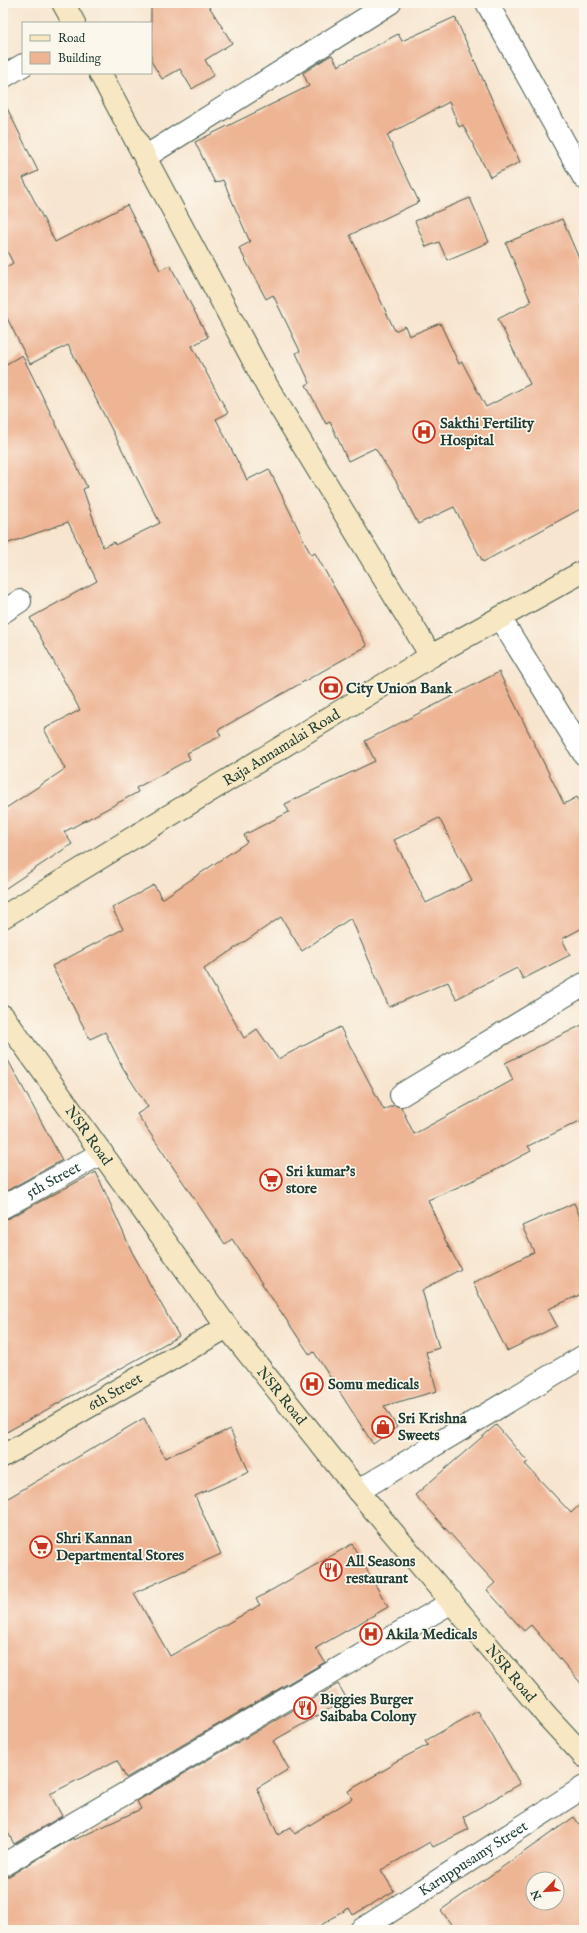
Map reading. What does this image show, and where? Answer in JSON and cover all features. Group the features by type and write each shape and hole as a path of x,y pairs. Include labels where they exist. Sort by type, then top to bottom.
{"street":[{"path":"63,3 73,22"},
{"path":"145,157 390,3"},
{"path":"487,3 584,178"},
{"path":"3,77 22,66"},
{"path":"101,74 267,386 431,656"},
{"name":"Raja Annamalai Road","path":"3,917 431,656 584,571"},
{"path":"500,618 584,754"},
{"path":"401,1095 584,984"},
{"name":"NSR Road","path":"3,1016 227,1327 358,1491 547,1716 584,1756"},
{"name":"5th Street","path":"3,1207 102,1153"},
{"name":"6th Street","path":"3,1456 227,1327"},
{"path":"358,1491 584,1356"},
{"path":"3,1865 452,1602"},
{"name":"Karuppusamy Street","path":"361,1930 584,1787"}],"building":[{"path":"151,3 207,3 232,43 205,60 214,75 192,89 180,69 162,79 152,63"},
{"path":"455,17 520,162 490,177 463,125 459,127 449,102 387,135 419,202 350,235 395,331 405,326 409,336 440,323 459,364 462,362 486,407 530,384 498,319 531,302 506,243 562,219 584,270 584,507 483,562 454,507 418,524 396,481 375,448 348,461 330,422 326,424 306,385 310,383 296,353 300,351 273,295 266,299 239,248 250,242 223,180 215,183 195,142 309,86 303,73 332,55 338,66 398,34 402,41"},
{"path":"3,100 38,171 23,178 55,242 127,205 160,270 170,265 208,337 192,346 228,413 216,419 247,480 269,469 311,555 315,553 367,646 218,730 221,736 187,753 190,759 136,788 138,792 64,832 72,844 3,890 3,810 65,769 44,729 80,710 30,618 97,581 68,522 3,545 3,366 22,355 87,487 83,489 103,547 114,542 115,545 160,523 68,345 30,364 3,310 3,269 13,263 3,243"},
{"path":"470,198 489,242 447,260 439,242 426,247 415,221"},
{"path":"499,672 564,804 577,797 584,811 584,927 562,939 570,955 523,979 517,968 456,999 448,982 389,1007 351,918 302,951 281,917 204,969 244,1038 257,1029 278,1059 340,1027 384,1110 394,1105 401,1107 414,1134 513,1080 505,1063 584,1024 584,1119 528,1146 531,1151 488,1174 428,1200 444,1238 461,1269 422,1290 439,1348 426,1352 437,1391 384,1406 397,1427 373,1444 314,1352 310,1355 232,1239 225,1244 137,1114 148,1107 123,1068 105,1032 90,1039 52,966 123,929 112,908 154,885 162,899 247,842 244,835 289,812 285,804 375,761 365,741","holes":["439,818 472,880 426,903 394,840"]},
{"path":"3,1051 62,1160 3,1193"},
{"path":"96,1172 132,1252 179,1336 3,1434 3,1219 9,1218"},
{"path":"574,1203 584,1226 584,1293 548,1309 557,1326 507,1351 473,1283 534,1252 522,1226"},
{"path":"144,1418 165,1458 230,1429 249,1472 195,1496 221,1554 134,1593 170,1656 260,1605 256,1599 352,1544 388,1607 316,1648 325,1662 126,1778 117,1760 50,1794 62,1816 14,1844 3,1823 3,1501"},
{"path":"496,1425 528,1462 525,1464 571,1513 584,1501 584,1687 531,1625 524,1631 487,1590 495,1583 415,1495"},
{"path":"338,1684 347,1699 273,1741 289,1769 257,1788 278,1835 291,1827 295,1834 352,1799 348,1791 391,1766 391,1764 428,1745 425,1741 478,1711 520,1784 463,1817 469,1829 433,1847 430,1842 381,1870 394,1891 353,1915 349,1908 313,1930 3,1930 3,1877 9,1876 73,1838 74,1840 141,1809 137,1801"},
{"path":"574,1817 584,1831 584,1930 455,1930 441,1910"}],"place":[{"name":"Sakthi Fertility Hospital","path":"424,432"},
{"name":"City Union Bank","path":"331,688"},
{"name":"Sri kumar's store","path":"271,1180"},
{"name":"Somu medicals","path":"312,1384"},
{"name":"Sri Krishna Sweets","path":"383,1427"},
{"name":"Shri Kannan Departmental Stores","path":"41,1547"},
{"name":"All Seasons restaurant","path":"331,1570"},
{"name":"Akila Medicals","path":"371,1634"},
{"name":"Biggies Burger Saibaba Colony","path":"305,1708"}]}
